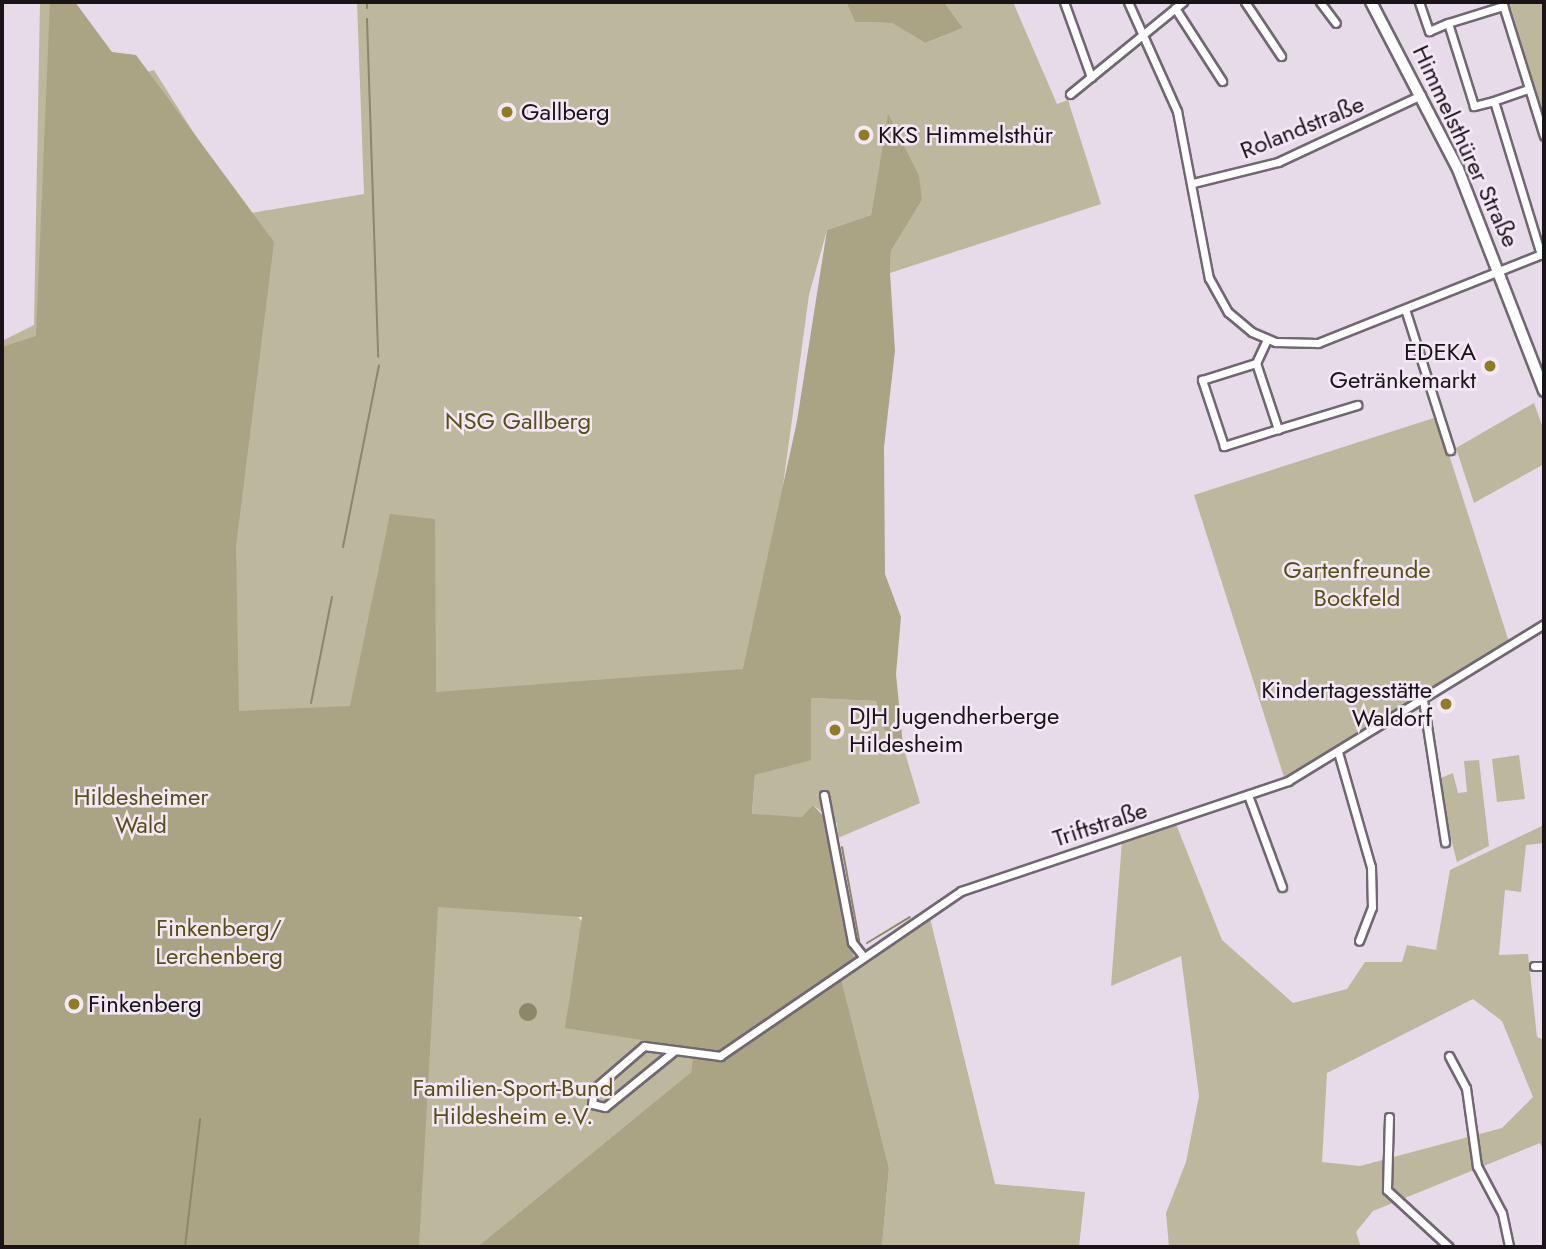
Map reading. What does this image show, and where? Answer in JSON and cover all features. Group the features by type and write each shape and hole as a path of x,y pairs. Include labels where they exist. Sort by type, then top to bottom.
{"street":[{"path":"1064,2 1091,77"},
{"path":"1128,2 1146,32 1177,111 1214,291 1238,323 1267,340 1318,343 1406,312 1543,254 1494,101"},
{"path":"1070,94 1183,2"},
{"path":"1245,2 1281,56"},
{"path":"1320,2 1336,23"},
{"name":"Himmelsthürer Straße","path":"1371,2 1421,95 1502,270 1544,391"},
{"path":"1419,2 1429,31 1502,4 1544,135"},
{"path":"1175,8 1222,81"},
{"path":"1448,23 1474,106 1528,89"},
{"name":"Rolandstraße","path":"1193,183 1278,162 1421,95"},
{"path":"1406,312 1450,450"},
{"path":"1267,340 1256,363 1278,429"},
{"path":"1256,363 1202,380 1224,446 1356,405"},
{"name":"Triftstraße","path":"674,1051 605,1107 592,1104 594,1089 644,1046 720,1056 863,955 961,891 1248,795 1338,752 1544,624"},
{"path":"1423,700 1446,842"},
{"path":"1338,752 1371,867 1372,907 1359,941"},
{"path":"824,795 852,942 863,955"},
{"path":"1248,795 1282,887"},
{"path":"1534,966 1544,965"},
{"path":"1449,1056 1466,1088 1476,1166 1502,1213 1509,1247"},
{"path":"1389,1117 1387,1190 1449,1247"}],"shaded area":[{"path":"1129,812 1135,815 1138,821 1135,827 1129,830 1123,827 1120,821 1123,815"},
{"path":"524,1003 532,1003 537,1012 535,1019 524,1021 519,1016 519,1008"}],"green space":[{"path":"40,2 64,2 124,79 154,70 245,214 364,194 357,2 846,2 855,22 892,23 925,43 963,28 944,2 1013,2 1057,104 1068,100 1101,204 890,273 891,251 922,200 918,177 888,116 871,215 827,230 809,295 779,515 751,664 578,917 694,1048 691,1072 477,1247 2,1247 2,341 34,325"},
{"name":"Finkenberg/ Lerchenberg","path":"50,2 75,2 112,52 136,55 274,242 236,546 239,711 350,706 390,514 435,519 436,692 743,669 797,421 827,230 871,215 888,114 919,176 922,200 891,251 890,273 895,351 884,447 885,574 901,617 896,674 903,746 884,730 876,701 811,698 811,760 755,775 752,814 802,817 813,805 825,818 853,955 861,961 841,978 889,1168 882,1247 477,1247 691,1072 694,1048 565,1028 582,917 438,907 419,1247 2,1247 2,347 36,336"},
{"path":"846,2 944,2 963,28 925,43 892,23 855,22"},
{"path":"1504,2 1544,2 1544,127"},
{"path":"1534,403 1544,431 1544,464 1474,503 1456,448"},
{"name":"Gartenfreunde Bockfeld","path":"1437,417 1509,642 1337,751 1284,777 1194,495"},
{"path":"811,698 876,701 884,730 903,746 920,803 838,838 837,823 813,805 803,817 752,815 755,775 811,759"},
{"path":"1519,755 1525,799 1497,802 1492,759"},
{"path":"1479,760 1489,846 1457,862 1436,780 1453,773 1458,793 1467,792 1464,761"},
{"path":"1176,824 1222,940 1293,1003 1347,989 1365,962 1402,962 1407,945 1436,950 1450,870 1544,825 1544,843 1526,845 1521,892 1505,890 1499,955 1528,954 1537,1037 1544,1040 1544,1151 1540,1143 1373,1211 1356,1232 1361,1247 1169,1247 1166,1213 1186,1162 1199,1096 1181,956 1111,986 1122,841","holes":["1473,999 1502,1021 1533,1097 1502,1128 1360,1166 1322,1162 1327,1073"]},
{"path":"929,914 995,1184 1085,1192 1079,1247 882,1247 889,1168 841,978"}],"waterway":[{"path":"367,2 367,8"},
{"path":"367,19 378,357"},
{"path":"343,547 379,366"},
{"path":"311,703 332,597"},
{"path":"842,847 859,940"},
{"path":"867,943 910,917"},
{"path":"185,1247 200,1119"}],"place":[{"name":"Gallberg","path":"507,112"},
{"name":"KKS Himmelsthür","path":"864,135"},
{"name":"EDEKA Getränkemarkt","path":"1490,366"},
{"name":"Kindertagesstätte Waldorf","path":"1446,704"},
{"name":"DJH Jugendherberge Hildesheim","path":"835,730"},
{"name":"Finkenberg","path":"74,1004"}],"park label":[{"name":"NSG Gallberg","path":"518,421"},
{"name":"Hildesheimer Wald","path":"141,811"},
{"name":"Familien-Sport-Bund Hildesheim e.V.","path":"513,1102"}]}
